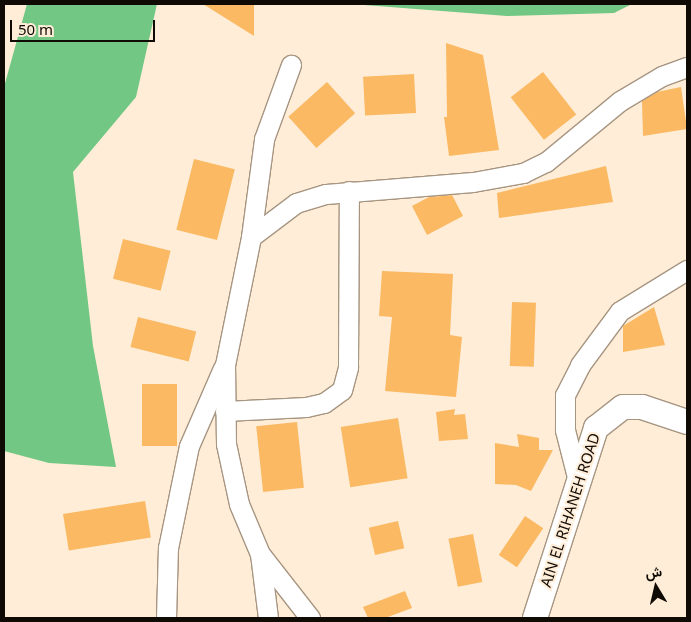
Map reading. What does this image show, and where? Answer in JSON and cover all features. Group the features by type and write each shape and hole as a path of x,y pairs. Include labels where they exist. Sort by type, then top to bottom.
{"street":[{"path":"268,618 260,554 240,504 226,444 225,365 251,237 264,139 291,65"},
{"path":"251,237 296,203 349,191 473,182 523,173 546,162 620,101 662,76 687,67"},
{"path":"225,411 306,407 324,403 342,390 348,367 349,191"},
{"path":"578,481 565,430 565,395 580,365 620,311 687,270"},
{"path":"166,618 168,548 189,446 225,365"},
{"name":"AIN EL RIHANEH ROAD","path":"535,618 596,428 607,416 623,408 642,407 683,422"},
{"path":"260,554 310,618"}],"green space":[{"path":"27,4 157,4 136,97 73,172 93,346 116,467 49,463 4,451 4,87"},
{"path":"351,4 632,4 614,13 507,16"}],"building":[{"path":"203,4 254,4 254,36"},
{"path":"446,43 483,55 499,150 449,156 444,117 447,117"},
{"path":"543,72 576,115 544,140 511,97"},
{"path":"414,74 416,113 365,116 363,77"},
{"path":"327,82 355,113 316,148 288,117"},
{"path":"681,87 687,129 643,136 642,101 657,92"},
{"path":"194,159 235,169 217,240 176,230"},
{"path":"606,166 613,202 499,218 497,193"},
{"path":"452,195 463,216 427,235 412,206 429,197"},
{"path":"123,239 171,251 161,291 113,279"},
{"path":"382,271 453,274 450,335 462,337 456,397 385,391 392,317 379,316"},
{"path":"512,302 536,303 534,367 510,366"},
{"path":"654,307 665,345 623,352 623,326"},
{"path":"138,317 196,332 189,362 131,347"},
{"path":"142,384 177,384 177,446 142,446"},
{"path":"455,409 454,415 465,414 468,439 439,441 436,412"},
{"path":"398,418 408,478 350,487 341,427"},
{"path":"297,422 304,488 263,492 256,426"},
{"path":"517,434 539,438 539,450 553,450 531,491 516,485 495,484 495,443 519,447"},
{"path":"145,501 151,538 69,551 63,514"},
{"path":"525,516 543,528 517,567 499,555"},
{"path":"398,521 404,548 375,555 369,528"},
{"path":"473,534 482,582 458,587 448,539"},
{"path":"405,591 412,608 385,618 368,618 363,607"}]}
